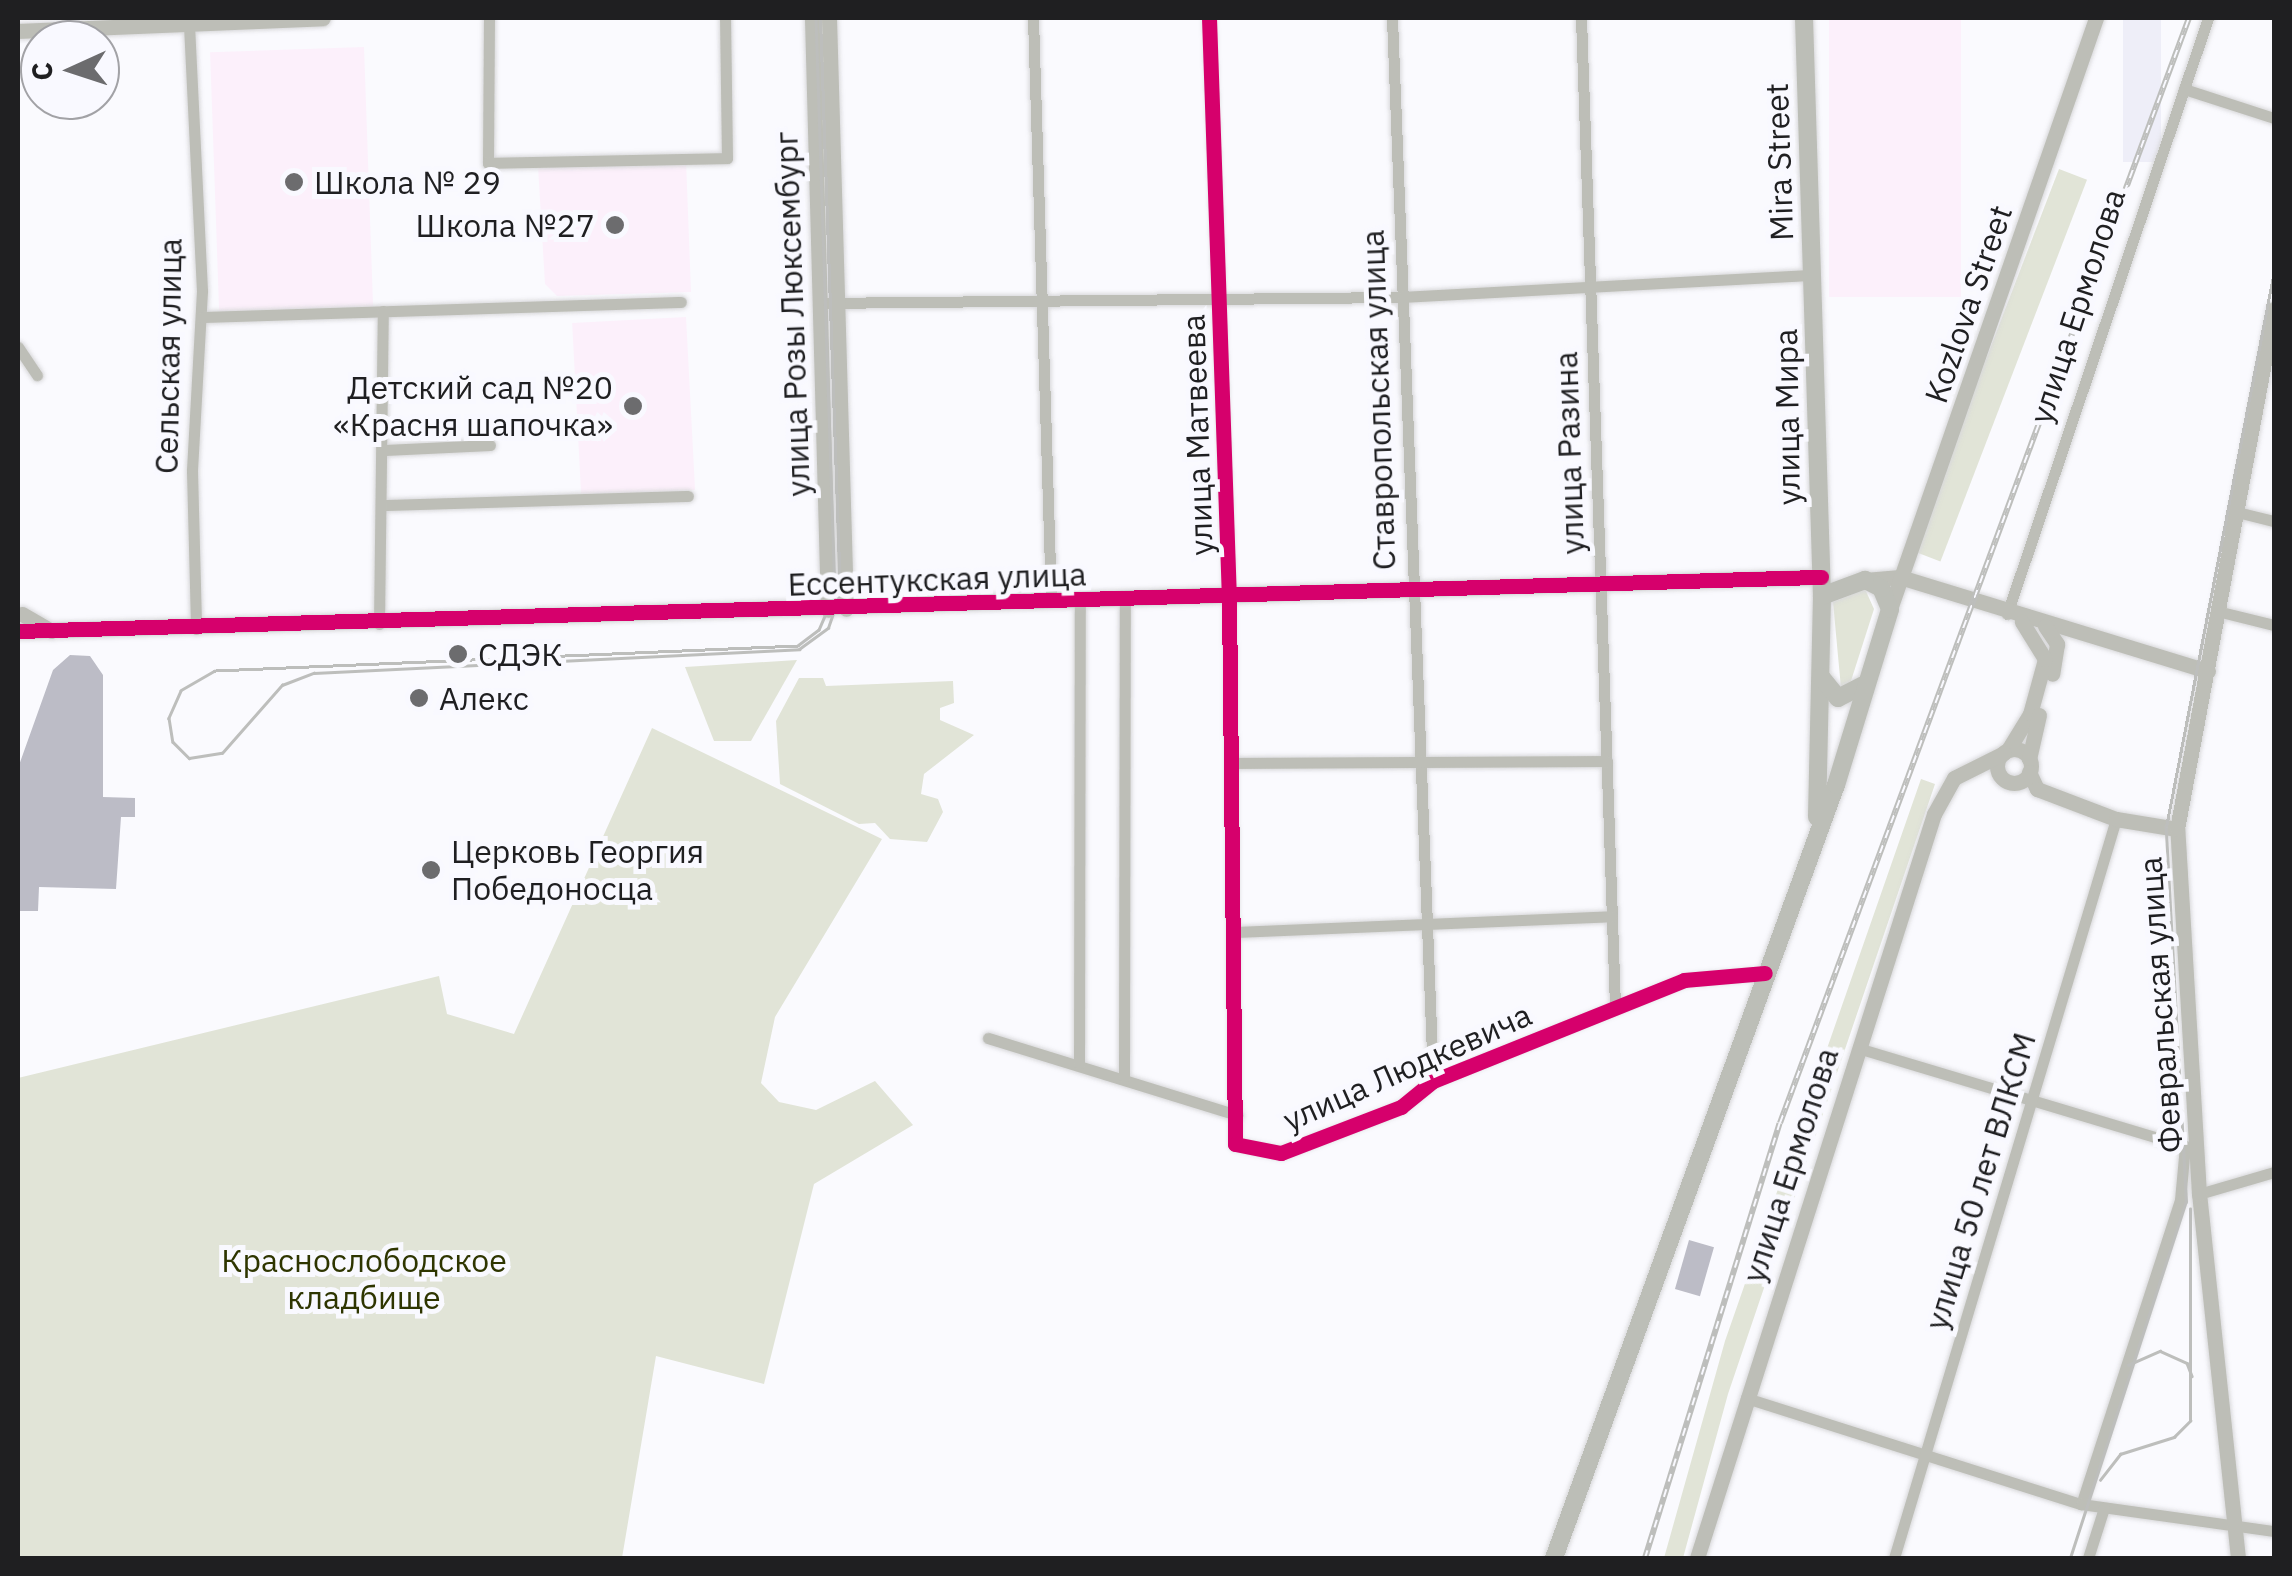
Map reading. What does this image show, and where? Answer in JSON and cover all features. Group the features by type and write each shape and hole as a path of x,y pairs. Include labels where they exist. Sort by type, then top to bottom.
{"main road":[{"name":"Mira Street","path":"1804,18 1813,275"},
{"name":"улица Мира","path":"1813,275 1821,586 1817,828"},
{"name":"улица Мира","path":"1820,528 1830,566 1882,588 1890,608"},
{"path":"1821,586 1861,580"},
{"path":"1554,1558 1817,828 1890,608"},
{"path":"1821,677 1838,698 1863,684"}],"street":[{"path":"18,31 322,18"},
{"path":"489,18 488,162 727,158 726,18"},
{"name":"улица Розы Люксембург","path":"812,18 828,610"},
{"name":"улица Розы Люксембург","path":"828,18 846,608"},
{"path":"1034,18 1038,297 1050,602"},
{"name":"улица Матвеева","path":"1209,18 1229,598 1237,1115 1241,1149"},
{"name":"Ставропольская улица","path":"1392,18 1422,925 1433,1081"},
{"name":"улица Разина","path":"1582,18 1614,1006"},
{"name":"Kozlova Street","path":"1890,608 2096,18"},
{"name":"улица Ермолова","path":"2013,617 2208,18"},
{"name":"Сельская улица","path":"190,25 201,317 192,471 196,629"},
{"path":"2184,89 2274,118"},
{"path":"818,303 1038,297 1402,297 1813,275"},
{"path":"201,317 681,302"},
{"name":"Февральская улица","path":"2238,1558 2200,1199 2178,828 2274,309"},
{"path":"379,624 376,522 384,505 383,312"},
{"path":"18,347 37,375"},
{"path":"385,450 490,445"},
{"path":"384,505 688,496"},
{"path":"2237,512 2274,522"},
{"path":"1861,580 1900,577 2013,617 2208,671"},
{"name":"Ессентукская улица","path":"18,619 55,633 1412,591 1821,586"},
{"path":"1124,1076 1126,600"},
{"path":"1078,1063 1080,601"},
{"path":"2218,611 2274,625"},
{"path":"1944,791 2006,752 2030,714 2045,659 2013,617"},
{"path":"2019,772 2057,644 2045,626"},
{"path":"2006,752 2037,789 2116,820 2178,828"},
{"path":"2006,752 2019,772"},
{"path":"1231,763 1607,761"},
{"path":"1944,791 1974,776 2019,772"},
{"name":"улица Ермолова","path":"1697,1558 1858,1048 1944,791"},
{"name":"улица 50 лет ВЛКСМ","path":"1894,1558 2116,820"},
{"path":"1235,932 1612,916"},
{"name":"улица Людкевича","path":"1241,1149 1282,1153 1401,1107 1433,1081 1684,980 1765,973"},
{"name":"улица Людкевича","path":"988,1038 1124,1076 1237,1115"},
{"path":"1858,1048 2033,1102"},
{"name":"Февральская улица","path":"2033,1102 2185,1146 2180,1200 2081,1504"},
{"path":"2180,1200 2200,1199 2274,1172"},
{"path":"1746,1398 1928,1449 2081,1504 2274,1531"},
{"path":"2088,1558 2104,1508"}],"shaded area":[{"path":"1829,18 1961,18 1961,297 1829,297"},
{"path":"2123,18 2161,18 2161,162 2123,162"},
{"name":"Школа № 29","path":"364,47 373,308 219,313 210,52"},
{"name":"Школа №27","path":"686,161 691,292 557,296 545,284 538,166"},
{"name":"Детский сад №20 «Красня шапочка»","path":"686,317 695,490 581,496 572,323"}],"green space":[{"path":"2059,169 2087,180 1940,562 1912,551"},
{"path":"1865,589 1874,609 1850,684 1841,688 1833,602"},
{"path":"797,660 751,741 714,741 685,667"},
{"path":"799,678 823,678 826,686 953,681 954,703 940,708 940,720 974,735 924,774 921,794 938,799 943,812 927,842 890,839 875,823 859,824 780,784 776,721"},
{"name":"Краснослободское кладбище","path":"652,728 882,839 775,1017 761,1083 779,1102 816,1110 875,1081 913,1125 814,1184 764,1384 656,1356 622,1558 18,1558 18,1078 439,976 447,1014 514,1034"},
{"path":"1921,779 1935,784 1728,1394 1683,1558 1664,1558 1725,1341"}],"building":[{"path":"70,655 90,656 103,675 103,797 135,798 135,817 121,817 116,889 39,887 38,911 18,911 18,768 53,670"},
{"path":"1689,1240 1714,1247 1700,1296 1675,1289"}],"tram line":[{"path":"816,18 835,593 819,630 798,646 215,671 181,691 169,718 173,742 189,758 222,753 282,685 314,673 799,649 828,628 840,594 820,18"},
{"path":"2070,1558 2186,1202 2166,827 2274,271"},
{"path":"2100,1480 2120,1454 2174,1437 2190,1421 2190,1209"},
{"path":"2128,1365 2160,1351 2187,1363 2192,1376"}],"railway":[{"path":"1645,1558 1780,1123 2189,18"}],"cycle path":[{"path":"1209,18 1229,598 1235,1144 1281,1153 1401,1107 1433,1081 1684,980 1765,973"},
{"path":"18,631 1821,577"}],"place":[{"name":"Школа № 29","path":"294,182"},
{"name":"Школа №27","path":"615,225"},
{"name":"Детский сад №20 «Красня шапочка»","path":"633,406"},
{"name":"СДЭК","path":"458,654"},
{"name":"Алекс","path":"419,698"},
{"name":"Церковь Георгия Победоносца","path":"431,870"}]}
